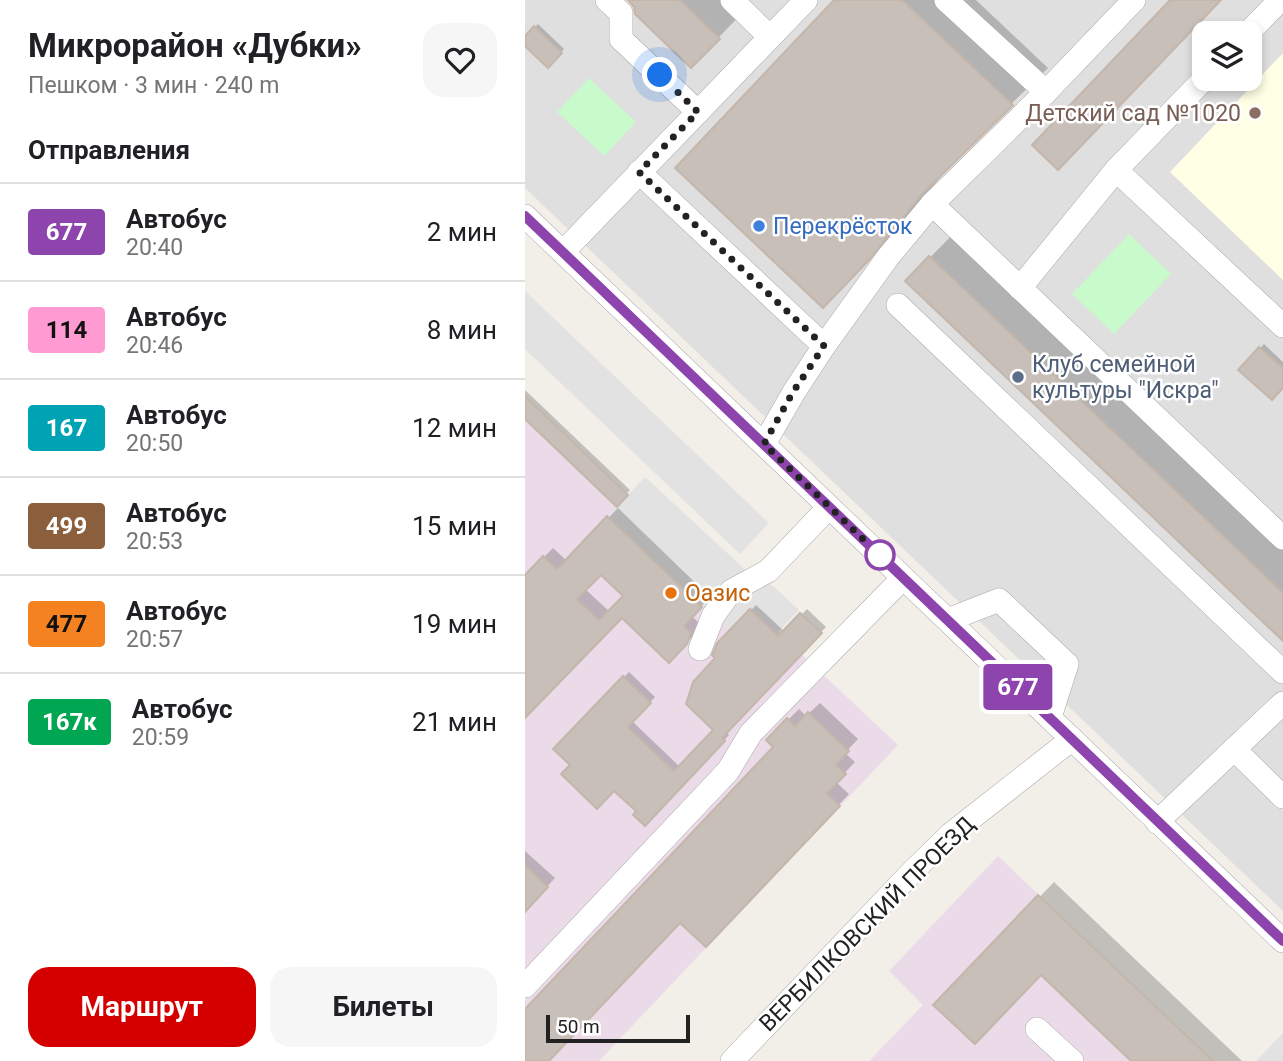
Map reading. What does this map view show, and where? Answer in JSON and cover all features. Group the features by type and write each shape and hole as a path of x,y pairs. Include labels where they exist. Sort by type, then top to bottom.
{"street":[{"path":"607,0 621,13 621,39 698,112"},
{"path":"732,0 770,37"},
{"path":"563,252 806,0"},
{"path":"946,0 1046,92"},
{"path":"764,444 793,392 824,346 888,257 932,204 1046,92 1134,0"},
{"path":"1260,21 1280,0"},
{"path":"1020,288 1116,170 1192,91"},
{"path":"1116,170 1283,327"},
{"path":"639,172 824,346"},
{"path":"932,204 1283,538"},
{"path":"525,216 1283,941"},
{"path":"898,305 1283,672"},
{"path":"700,649 713,616 731,592 768,571 829,507"},
{"path":"525,986 728,771 751,733 903,578"},
{"path":"948,620 999,600 1067,664 1050,717"},
{"path":"1157,822 1283,703"},
{"name":"ВЕРБИЛКОВСКИЙ ПРОЕЗД","path":"732,1061 951,834 1072,738"},
{"path":"1234,749 1283,797"},
{"path":"1037,1028 1072,1061"}],"shaded area":[{"path":"525,0 1283,0 1283,911 525,188"},
{"name":"Детский сад №1020","path":"1283,53 1283,280 1170,172 1247,91 1262,91 1262,75"},
{"path":"525,291 769,523 740,554 525,349"},
{"path":"525,396 628,495 607,517 703,607 729,629 750,606 898,745 599,1061 525,1061"},
{"path":"645,477 750,574 773,586 799,610 778,632 750,607 729,629 607,516"},
{"path":"998,856 1213,1061 869,1061 923,1005 889,971"},
{"path":"1283,1033 1283,1061 1256,1061"}],"green space":[{"path":"589,78 636,122 604,156 557,112"},
{"path":"1129,234 1171,274 1114,334 1072,294"}],"building":[{"path":"628,0 680,0 720,39 691,68 635,14 634,7"},
{"path":"834,0 902,0 1013,105 922,194 869,260 823,308 675,168"},
{"path":"1170,0 1221,0 1201,21 1192,21 1192,30 1058,170 1032,145"},
{"path":"534,26 562,53 548,68 525,46 525,36"},
{"path":"929,256 1283,593 1283,641 905,281"},
{"path":"1259,347 1283,368 1283,388 1272,400 1238,370"},
{"path":"525,396 628,495 617,507 525,419"},
{"path":"607,516 702,607 684,626 691,633 687,644 669,663 622,618 525,718 525,575 543,556 557,569","holes":["601,575 623,596 599,620 577,599"]},
{"path":"750,609 778,636 800,613 822,633 722,738 725,741 645,826 633,815 636,811 614,791 597,809 561,774 570,765 553,749 623,676 651,703 628,727 674,771 713,730 686,704 693,682 715,658 712,655 717,643"},
{"path":"808,712 849,751 836,765 846,774 827,793 840,806 706,947 680,923 549,1061 525,1061 525,1009 773,747 766,740 787,718 795,726"},
{"path":"525,865 548,887 525,912"},
{"path":"1038,895 1213,1061 1131,1061 1041,975 975,1044 933,1005"}],"bus line":[{"name":"677","path":"525,216 1283,941"}],"place":[{"name":"Детский сад №1020","path":"1255,113"},
{"name":"Перекрёсток","path":"759,226"},
{"name":"Клуб семейной культуры \"Искра\"","path":"1018,377"},
{"name":"Оазис","path":"671,593"}],"route":[{"path":"660,75 698,112 639,172 824,346 793,392 764,444 887,562 880,555"}]}
